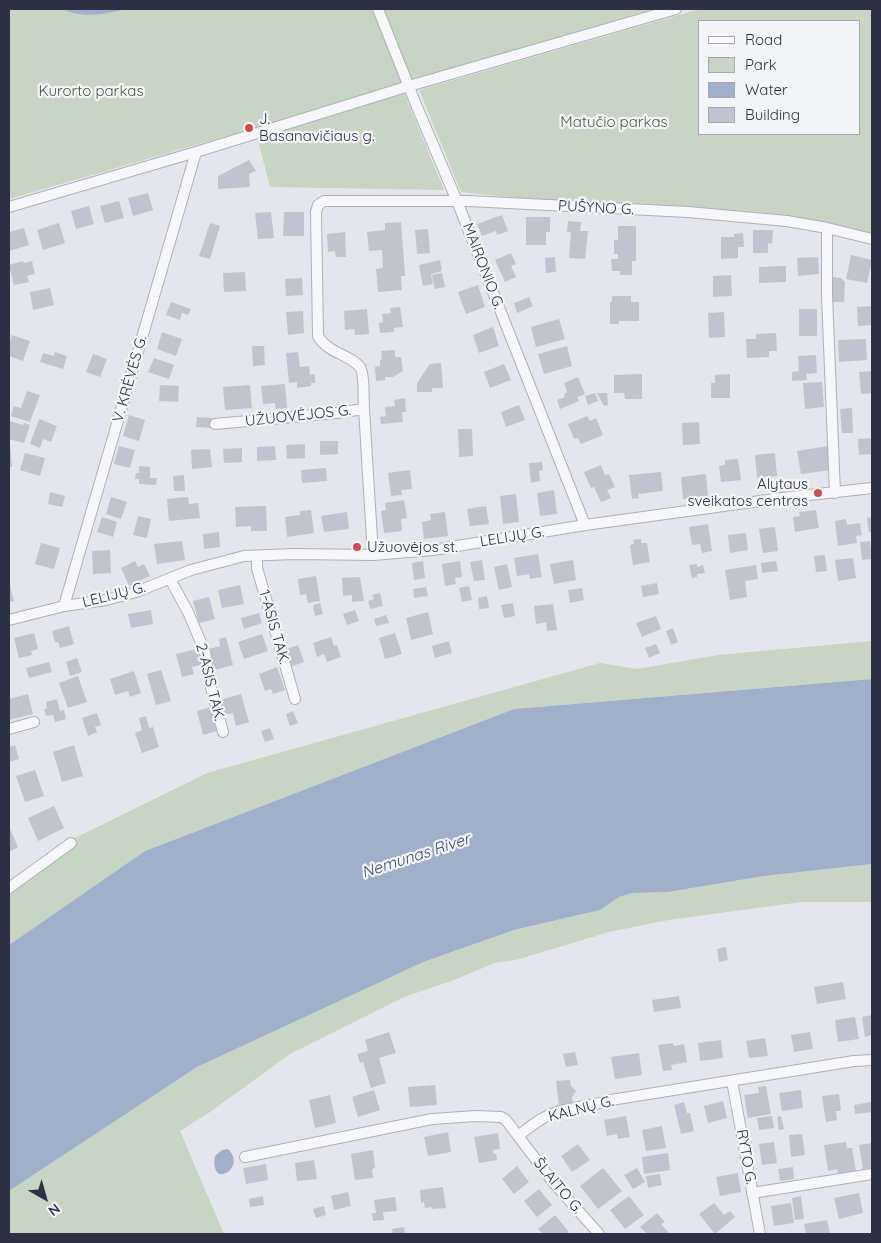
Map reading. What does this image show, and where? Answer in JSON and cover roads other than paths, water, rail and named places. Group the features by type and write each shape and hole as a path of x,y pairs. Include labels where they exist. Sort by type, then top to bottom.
{"street":[{"name":"MAIRONIO G.","path":"378,9 458,201 585,525"},
{"path":"9,207 196,152 409,86 676,9"},
{"name":"V. KRĖVĖS G.","path":"64,606 196,152"},
{"name":"PUŠYNO G.","path":"318,205 324,201 458,201 688,212 787,221 872,239"},
{"name":"UŽUOVĖJOS G.","path":"215,424 336,413 364,408 361,369 356,362 327,348 318,336 316,212 318,205"},
{"path":"827,228 827,295 835,492"},
{"path":"364,408 373,555"},
{"name":"LELIJŲ G.","path":"9,620 64,606 106,600 136,592 191,570 244,556 373,555 433,550 585,525 872,488"},
{"name":"1-ASIS TAK.","path":"257,556 257,568 295,699"},
{"name":"2-ASIS TAK.","path":"170,579 188,612 205,652 210,684 223,732"},
{"path":"9,729 34,722"},
{"path":"9,888 71,842"},
{"name":"KALNŲ G.","path":"518,1136 540,1119 554,1113 592,1106 611,1100 854,1061 872,1060"},
{"name":"RYTO G.","path":"732,1081 760,1234"},
{"path":"245,1157 432,1119 476,1116 501,1117 506,1120 518,1136"},
{"name":"ŠLAITO G.","path":"518,1136 553,1182 599,1234"},
{"path":"752,1193 872,1174"}],"water":[{"path":"63,9 127,9 86,15"},
{"name":"Nemunas River","path":"872,679 872,864 764,876 668,892 633,893 619,897 600,910 514,930 423,962 197,1067 9,1191 9,945 145,851 514,709"},
{"path":"228,1149 233,1156 234,1163 227,1173 222,1174 217,1172 215,1167 215,1156 222,1150"}],"place":[{"name":"J. Basanavičiaus g.","path":"249,128"},
{"name":"Alytaus sveikatos centras","path":"818,493"},
{"name":"Užuovėjos st.","path":"357,547"}],"park label":[{"name":"Kurorto parkas","path":"91,91"},
{"name":"Matučio parkas","path":"614,122"}]}
